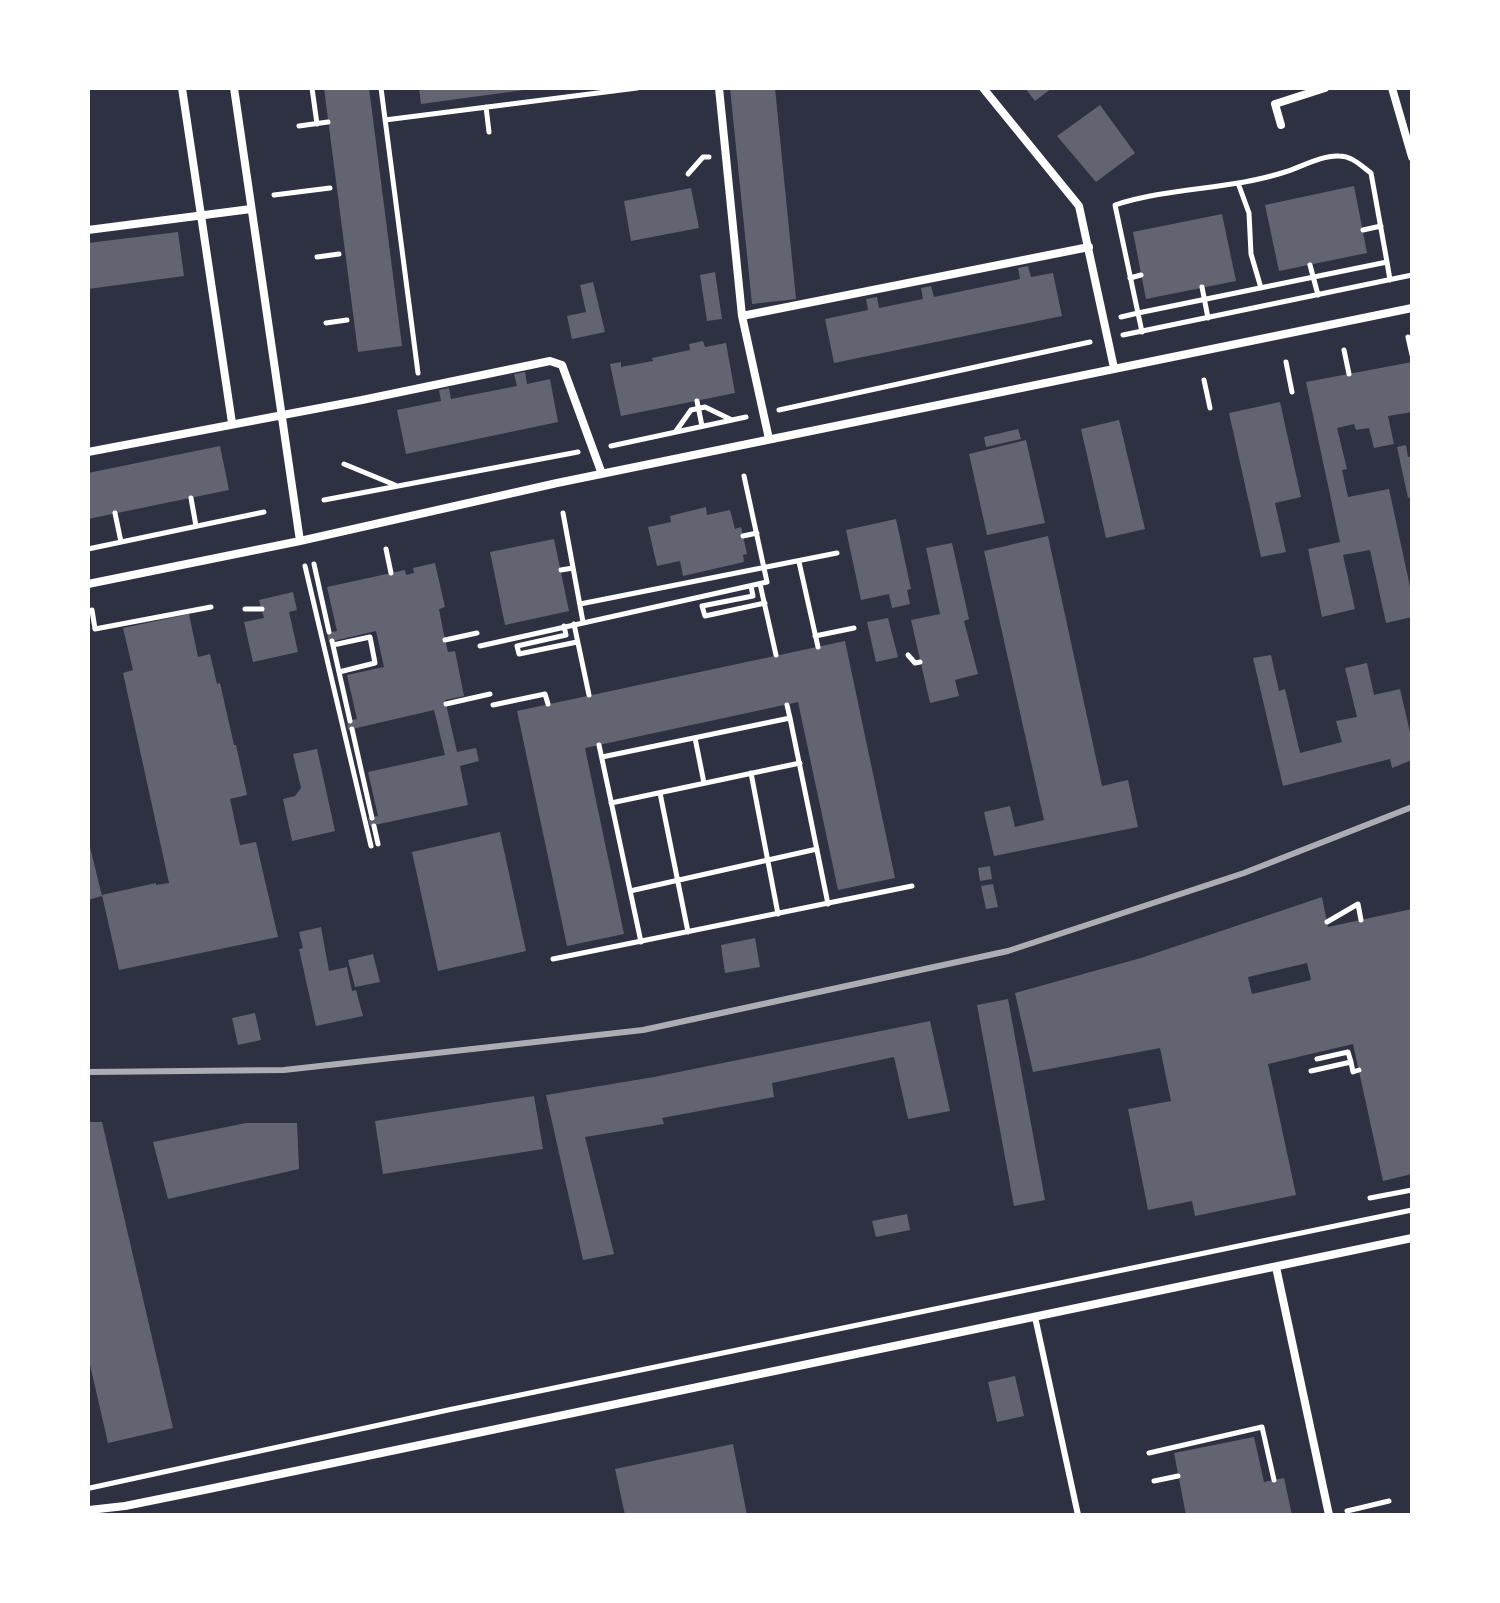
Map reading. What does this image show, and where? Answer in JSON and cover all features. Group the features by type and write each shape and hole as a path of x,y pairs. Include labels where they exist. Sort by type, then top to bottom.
{"street":[{"path":"182,88 232,423"},
{"path":"234,88 300,541"},
{"path":"719,88 742,316 769,439"},
{"path":"983,88 1079,206 1114,368"},
{"path":"1281,125 1275,104 1325,88"},
{"path":"1392,88 1412,157"},
{"path":"88,230 251,209"},
{"path":"742,316 1089,247"},
{"path":"88,584 769,439 1412,308"},
{"path":"88,452 550,361 562,365 602,474"},
{"path":"88,1510 204,1490 1412,1238"},
{"path":"1276,1267 1329,1515"}],"lane":[{"path":"1035,1317 1078,1515"}],"path":[{"path":"312,88 317,124"},
{"path":"381,88 420,388"},
{"path":"385,120 637,88"},
{"path":"486,107 489,132"},
{"path":"299,126 328,122"},
{"path":"1142,332 1115,205 1139,197 1281,174 1336,155 1351,158 1371,173 1390,280"},
{"path":"1238,183 1249,213 1251,254 1261,288"},
{"path":"274,195 330,188"},
{"path":"1363,230 1381,226"},
{"path":"317,257 339,254"},
{"path":"1104,321 1387,262"},
{"path":"1310,265 1318,295"},
{"path":"1130,278 1141,275"},
{"path":"324,500 595,449 1412,275"},
{"path":"1202,287 1208,318"},
{"path":"326,323 347,320"},
{"path":"1408,337 1412,355"},
{"path":"1344,350 1349,374"},
{"path":"1286,362 1292,392"},
{"path":"1204,380 1210,408"},
{"path":"697,401 702,426"},
{"path":"676,432 691,410 705,407 732,420"},
{"path":"344,464 396,486"},
{"path":"480,646 767,582 744,476"},
{"path":"191,498 196,526"},
{"path":"88,549 264,512"},
{"path":"115,513 121,542"},
{"path":"563,513 583,622"},
{"path":"743,536 757,533"},
{"path":"386,549 391,573"},
{"path":"580,604 837,553"},
{"path":"799,562 818,647"},
{"path":"314,564 329,632"},
{"path":"305,566 374,845 374,826"},
{"path":"561,570 573,568"},
{"path":"760,584 776,655"},
{"path":"751,586 753,596 702,606 705,616 765,603"},
{"path":"92,610 95,629 211,607"},
{"path":"245,609 262,609"},
{"path":"574,624 589,695"},
{"path":"564,626 566,635 517,646 519,654 577,642"},
{"path":"815,636 854,628"},
{"path":"445,640 477,633"},
{"path":"339,672 375,663 370,637 332,643 350,721"},
{"path":"372,650 380,648"},
{"path":"908,655 915,663 920,662"},
{"path":"446,704 490,694"},
{"path":"493,705 545,694 548,704"},
{"path":"787,705 828,904"},
{"path":"602,757 790,718"},
{"path":"352,729 372,818"},
{"path":"695,738 704,783"},
{"path":"599,745 641,942"},
{"path":"611,803 800,763"},
{"path":"751,773 778,914"},
{"path":"660,793 688,932"},
{"path":"630,891 817,849"},
{"path":"553,959 912,886"},
{"path":"1327,922 1358,904 1361,920"},
{"path":"1319,1069 1316,1056 1348,1052 1353,1072 1359,1070"},
{"path":"1311,1071 1351,1062"},
{"path":"1370,1198 1412,1190"},
{"path":"88,1489 1412,1210"},
{"path":"1149,1453 1262,1427 1274,1480"},
{"path":"1154,1481 1178,1476"},
{"path":"1344,1511 1389,1501"}],"building":[{"path":"324,88 369,88 402,346 358,352"},
{"path":"419,88 524,88 524,90 421,104"},
{"path":"730,88 775,88 796,299 752,304"},
{"path":"1025,88 1052,88 1035,101"},
{"path":"1100,105 1135,153 1096,182 1057,136"},
{"path":"1354,186 1367,253 1279,271 1265,205"},
{"path":"691,188 699,228 631,241 624,201"},
{"path":"1222,214 1236,281 1146,299 1133,232"},
{"path":"178,232 184,276 88,289 88,243"},
{"path":"1028,266 1031,277 1053,273 1062,316 834,363 825,319 868,310 866,299 877,297 879,308 923,299 921,288 931,286 934,297 1020,279 1018,268"},
{"path":"715,272 722,319 707,321 700,275"},
{"path":"593,282 605,332 572,339 567,316 586,312 580,285"},
{"path":"703,341 705,347 726,343 735,393 621,416 610,364 621,362 621,367 653,361 652,358 690,350 689,344"},
{"path":"1412,362 1412,412 1388,416 1394,444 1374,448 1369,428 1356,430 1354,424 1337,428 1347,469 1342,470 1348,497 1389,489 1412,596 1412,617 1386,623 1370,550 1343,555 1355,609 1322,617 1308,549 1340,542 1306,382"},
{"path":"525,372 527,384 550,379 558,422 406,454 397,410 441,401 439,390 449,388 451,399 517,386 514,374"},
{"path":"1280,402 1301,497 1275,503 1286,552 1261,557 1229,413"},
{"path":"1119,420 1145,529 1106,538 1081,429"},
{"path":"1018,429 1021,439 986,447 984,437"},
{"path":"1026,440 1045,523 987,535 969,454"},
{"path":"1406,445 1408,457 1412,456 1412,497 1408,498 1397,447"},
{"path":"220,446 229,490 88,519 88,473"},
{"path":"706,507 707,515 730,510 735,529 741,527 747,554 743,555 744,562 683,576 680,561 657,566 648,527 671,522 670,516"},
{"path":"896,519 911,589 907,590 910,604 892,608 889,594 861,600 846,530"},
{"path":"1048,536 1102,786 1128,780 1138,827 994,856 984,812 1010,806 1015,827 1044,820 984,551"},
{"path":"554,539 569,611 505,625 490,552"},
{"path":"952,543 969,619 964,621 978,674 955,680 959,696 930,703 911,620 940,614 926,548"},
{"path":"435,563 445,607 439,609 443,630 448,652 455,651 464,696 445,700 457,752 476,748 479,761 460,766 468,805 370,826 368,818 378,816 368,772 445,755 434,710 348,730 347,721 357,719 347,675 384,667 376,631 329,642 327,633 337,631 327,587 405,570 406,575 414,573 413,568"},
{"path":"293,592 297,610 289,612 298,652 253,662 244,622 264,618 259,600"},
{"path":"189,614 198,657 210,654 236,745 247,795 230,799 240,845 256,842 278,937 119,970 102,895 169,883 123,673 133,670 123,628"},
{"path":"888,618 898,657 876,662 867,622"},
{"path":"845,641 895,878 838,890 798,702 585,748 624,934 567,946 517,711"},
{"path":"1271,655 1279,691 1285,689 1300,753 1342,742 1336,721 1357,717 1345,668 1367,663 1374,695 1400,689 1412,741 1412,760 1392,768 1390,759 1283,786 1253,658"},
{"path":"317,749 335,831 292,841 283,799 295,796 301,788 293,754"},
{"path":"500,832 526,951 438,971 412,852"},
{"path":"88,839 102,896 88,900"},
{"path":"990,866 992,879 980,881 978,868"},
{"path":"993,884 998,907 986,909 981,886"},
{"path":"1322,897 1328,927 1412,909 1412,1174 1383,1181 1353,1044 1268,1064 1296,1195 1195,1216 1192,1201 1148,1210 1128,1109 1171,1101 1160,1048 1033,1072 1015,993 1141,958","holes":["1307,963 1311,980 1252,994 1248,977"]},
{"path":"321,927 329,971 347,967 352,991 356,990 363,1016 316,1026 299,949 303,948 299,932"},
{"path":"755,938 760,967 725,973 721,945"},
{"path":"373,954 380,982 355,987 348,960"},
{"path":"1008,999 1045,1200 1014,1206 977,1005"},
{"path":"255,1013 261,1040 238,1045 232,1018"},
{"path":"930,1021 950,1111 908,1119 894,1057 772,1083 774,1097 662,1118 664,1124 585,1137 614,1254 583,1260 546,1095 654,1077"},
{"path":"534,1096 543,1149 383,1174 375,1121"},
{"path":"88,1122 102,1122 173,1428 108,1443 88,1356"},
{"path":"246,1123 297,1123 299,1169 168,1199 153,1142"},
{"path":"907,1214 910,1230 876,1237 872,1221"},
{"path":"1015,1376 1024,1416 997,1422 988,1382"},
{"path":"1254,1437 1264,1482 1284,1478 1292,1515 1186,1515 1174,1453"},
{"path":"733,1444 747,1515 625,1515 615,1469"}],"railway":[{"path":"88,1072 284,1070 643,1030 1008,951 1244,873 1412,807"}]}
